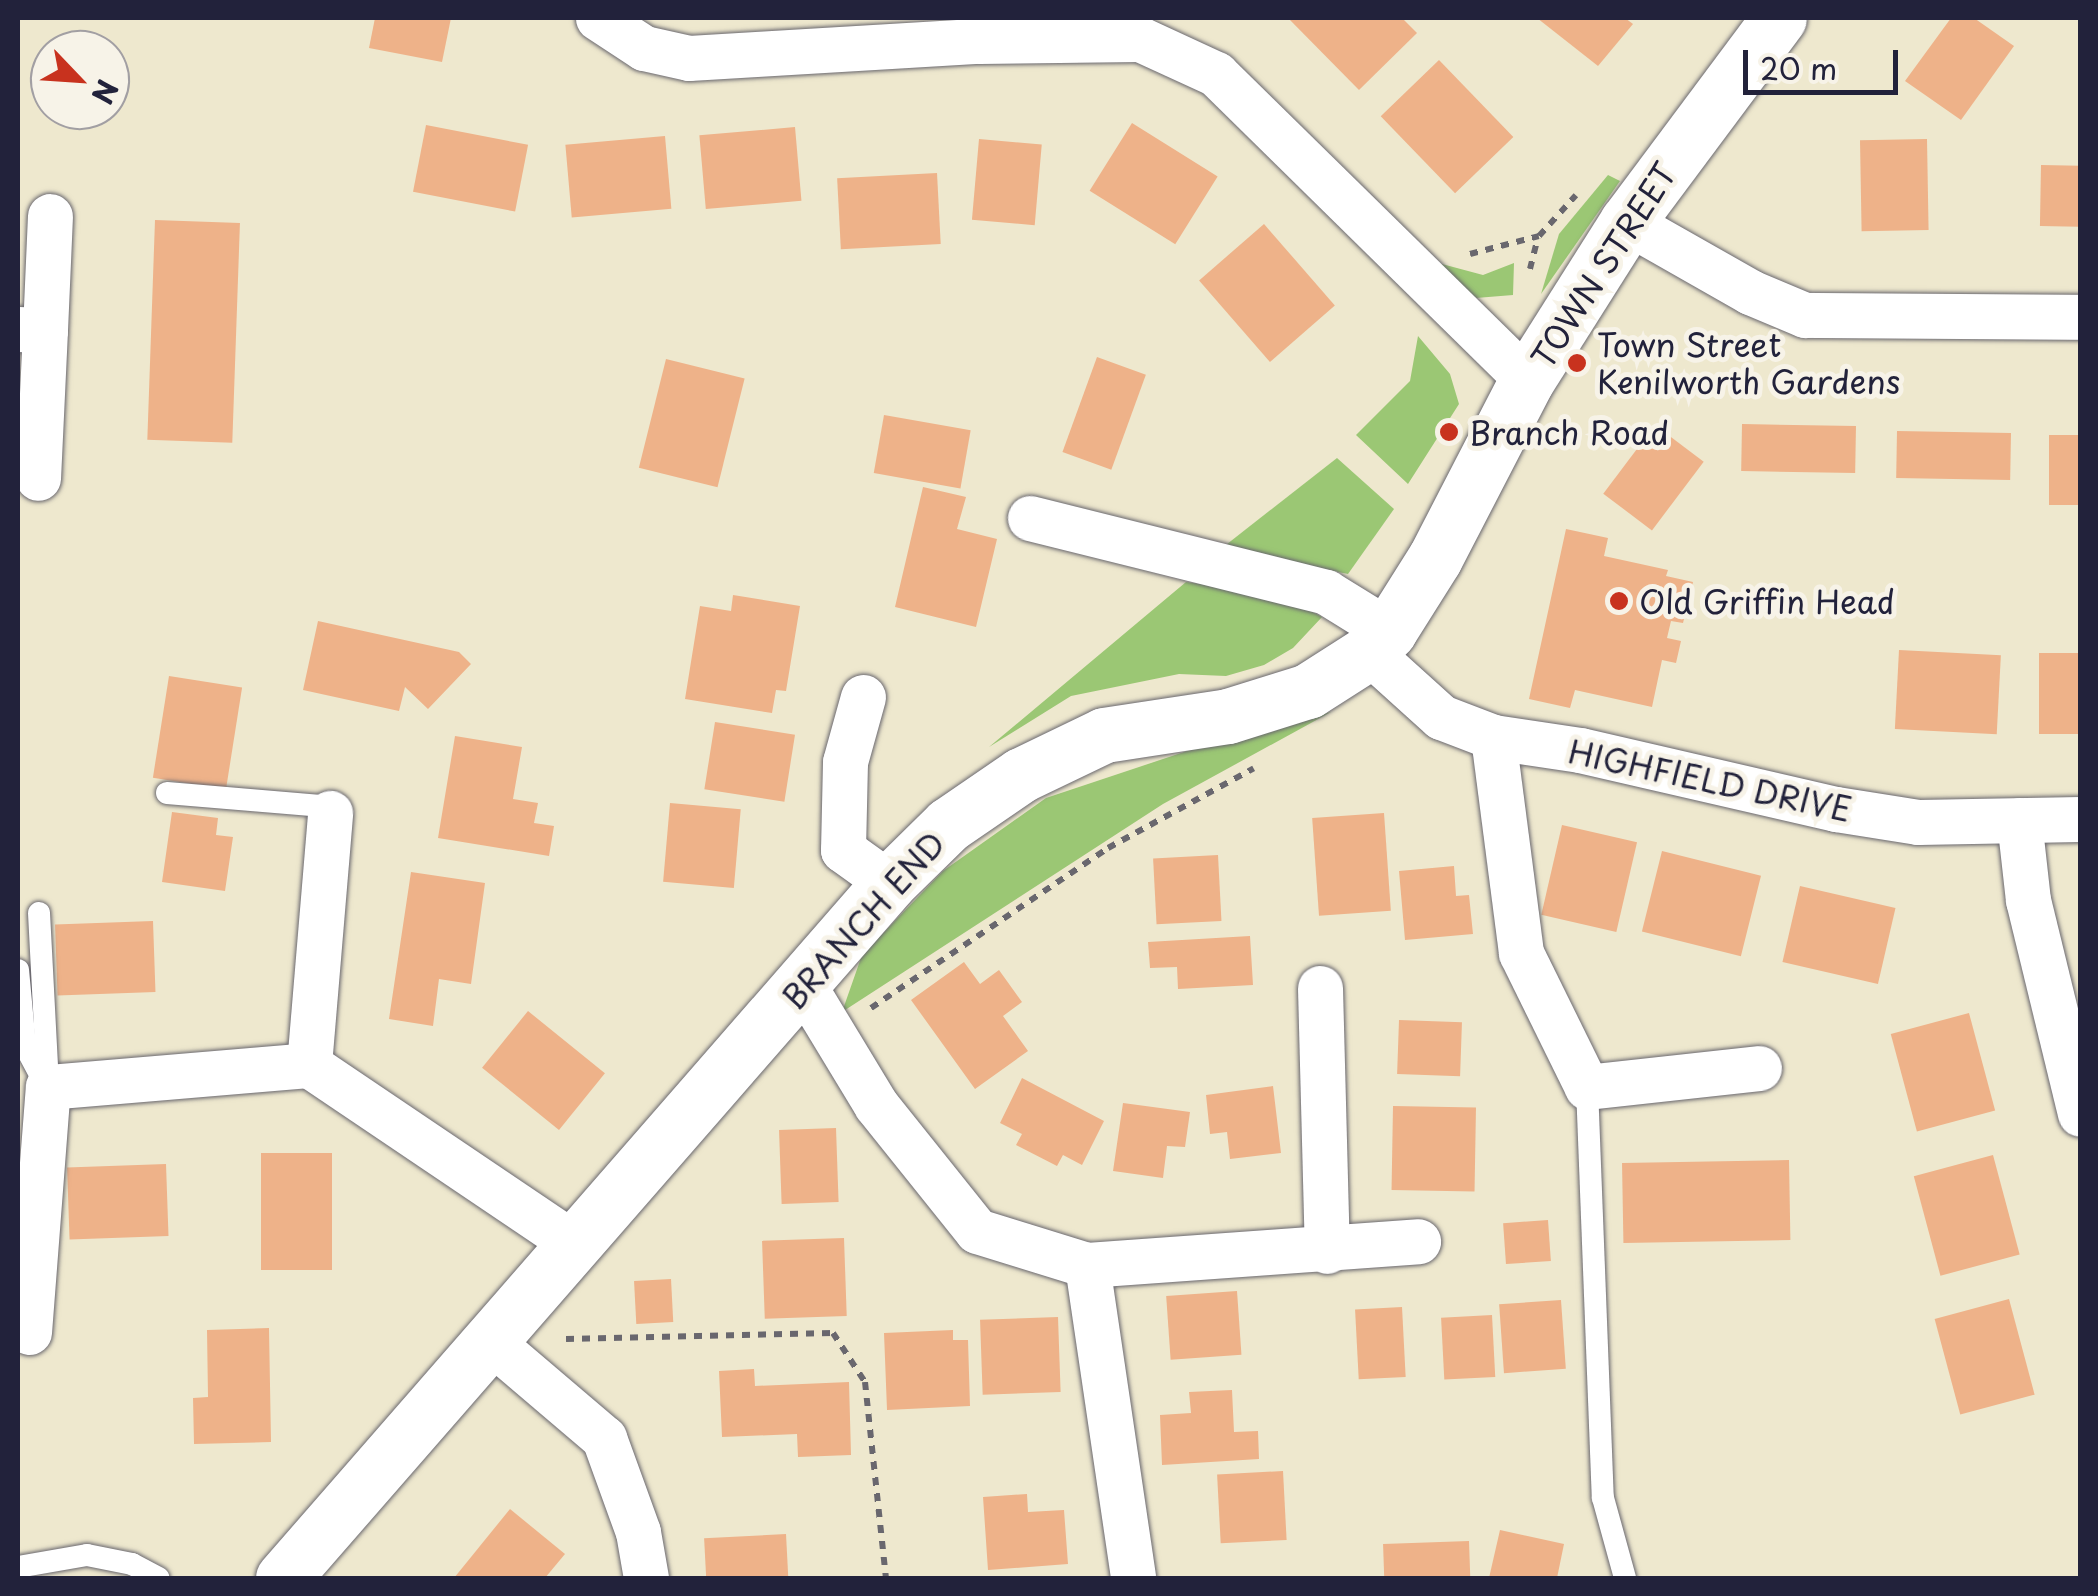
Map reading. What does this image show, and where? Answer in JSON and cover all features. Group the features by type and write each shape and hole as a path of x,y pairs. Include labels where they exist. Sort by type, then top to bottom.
{"main road":[{"name":"TOWN STREET","path":"1379,642 1435,558 1527,380 1627,222 1780,18"},
{"name":"BRANCH END","path":"283,1578 804,986 889,883 948,825 1038,767 1104,736 1228,716 1308,691 1379,642"}],"street":[{"path":"598,18 644,48 689,58 979,41 1140,39 1216,74 1527,380"},
{"path":"38,478 31,329 50,216"},
{"path":"1627,222 1750,292 1805,314 2080,317"},
{"path":"1030,518 1326,592 1379,642"},
{"name":"HIGHFIELD DRIVE","path":"1379,642 1441,717 1493,737 1580,750 1852,812 1918,822 2080,820"},
{"path":"863,697 845,762 843,850 889,883"},
{"path":"1493,737 1521,953 1586,1087 1759,1068"},
{"path":"309,1066 330,813"},
{"path":"2019,820 2028,900 2080,1114"},
{"path":"804,986 876,1106 977,1231 1087,1265 1327,1251 1418,1241"},
{"path":"1320,988 1327,1251"},
{"path":"30,1332 48,1087 309,1066 576,1245"},
{"path":"1087,1265 1134,1578"},
{"path":"490,1341 604,1438 638,1532 646,1578"}],"lane":[{"path":"167,793 323,806 330,813"},
{"path":"38,913 48,1087"},
{"path":"18,970 25,1046 48,1087"},
{"path":"1586,1087 1603,1498 1625,1578"},
{"path":"18,1567 87,1556 132,1564 158,1578"}],"path":[{"path":"1406,262 1426,240 1474,256 1539,236 1588,182"},
{"path":"833,1034 1108,848 1263,764"},
{"path":"490,1341 833,1332 864,1382 886,1578"}],"green space":[{"path":"1608,175 1620,181 1541,294 1559,234"},
{"path":"1427,260 1483,275 1514,263 1513,295 1476,298"},
{"path":"1418,336 1450,374 1459,404 1408,484 1356,435 1410,381"},
{"path":"1337,458 1394,509 1348,574 1222,548"},
{"path":"1186,582 1281,595 1322,617 1293,648 1264,665 1226,676 1179,674 1071,696 989,747"},
{"path":"1331,712 1163,804 842,1012 862,955 943,871 1046,798 1193,749"}],"building":[{"path":"375,18 451,18 442,62 369,48"},
{"path":"1288,18 1402,18 1417,33 1359,90"},
{"path":"1537,18 1625,18 1633,24 1598,66"},
{"path":"1951,18 1974,18 2014,46 1961,120 1905,81"},
{"path":"1439,60 1513,137 1455,193 1381,116"},
{"path":"1132,123 1218,177 1175,244 1090,191"},
{"path":"426,125 528,145 515,212 413,192"},
{"path":"795,127 801,201 706,209 699,135"},
{"path":"665,136 671,209 572,217 565,145"},
{"path":"979,139 1042,144 1035,225 972,220"},
{"path":"1927,139 1929,230 1862,231 1860,140"},
{"path":"2041,165 2080,166 2079,227 2040,226"},
{"path":"937,173 941,244 841,249 837,178"},
{"path":"155,220 240,223 232,443 147,440"},
{"path":"1264,224 1335,306 1270,362 1199,280"},
{"path":"1097,357 1146,375 1111,470 1062,452"},
{"path":"666,359 745,379 717,487 639,468"},
{"path":"884,415 971,430 960,488 874,473"},
{"path":"1742,424 1856,426 1855,473 1741,471"},
{"path":"1655,425 1704,462 1652,530 1603,494"},
{"path":"1897,431 2011,433 2010,480 1896,478"},
{"path":"2049,435 2080,435 2080,505 2049,505"},
{"path":"923,487 966,497 957,529 997,539 976,627 895,607"},
{"name":"Old Griffin Head","path":"1566,529 1608,538 1604,556 1668,570 1666,576 1693,582 1683,623 1671,621 1667,638 1681,641 1676,663 1662,660 1652,707 1575,690 1570,708 1529,699"},
{"path":"733,595 800,606 786,691 776,690 772,713 685,699 700,606 731,611"},
{"path":"318,621 459,652 471,664 428,709 405,687 399,711 303,690"},
{"path":"1899,650 2001,655 1997,734 1895,729"},
{"path":"2039,653 2080,653 2080,734 2039,734"},
{"path":"169,676 242,688 226,789 153,778"},
{"path":"715,722 795,735 784,802 704,789"},
{"path":"455,736 522,747 513,799 538,803 534,823 554,826 549,856 438,838"},
{"path":"670,803 741,809 734,888 663,882"},
{"path":"172,812 218,818 216,835 233,837 225,891 162,882"},
{"path":"1384,813 1391,911 1319,916 1312,818"},
{"path":"1562,825 1637,842 1616,932 1541,915"},
{"path":"1662,851 1761,876 1741,956 1642,932"},
{"path":"1218,855 1221,921 1157,924 1153,858"},
{"path":"1454,866 1456,896 1469,895 1473,934 1405,940 1399,871"},
{"path":"411,872 485,883 471,984 439,979 433,1026 389,1019"},
{"path":"1800,886 1895,908 1878,984 1782,962"},
{"path":"153,921 155,992 58,995 55,924"},
{"path":"1250,936 1253,985 1178,989 1177,967 1150,968 1148,942"},
{"path":"964,962 980,984 999,970 1022,1002 1003,1016 1028,1051 975,1089 911,1000"},
{"path":"528,1011 605,1073 559,1130 482,1068"},
{"path":"1969,1013 1995,1111 1917,1132 1891,1034"},
{"path":"1399,1020 1462,1022 1460,1076 1397,1074"},
{"path":"1022,1078 1104,1121 1082,1165 1063,1155 1057,1166 1016,1145 1022,1134 1000,1123"},
{"path":"1273,1086 1281,1153 1230,1159 1227,1132 1210,1134 1206,1095"},
{"path":"1123,1103 1190,1112 1185,1147 1167,1146 1163,1178 1113,1171"},
{"path":"1393,1106 1476,1107 1475,1191 1392,1190"},
{"path":"836,1128 839,1202 782,1204 779,1130"},
{"path":"261,1153 332,1153 332,1270 261,1270"},
{"path":"1993,1155 2020,1254 1940,1276 1914,1176"},
{"path":"1789,1160 1790,1240 1623,1243 1622,1163"},
{"path":"166,1164 169,1236 70,1239 67,1167"},
{"path":"1548,1220 1551,1261 1506,1264 1503,1223"},
{"path":"844,1238 847,1316 765,1319 762,1241"},
{"path":"671,1279 673,1322 636,1324 634,1281"},
{"path":"1237,1291 1241,1355 1171,1360 1166,1296"},
{"path":"2009,1299 2035,1395 1960,1415 1935,1319"},
{"path":"1561,1300 1566,1369 1504,1373 1499,1304"},
{"path":"1402,1307 1406,1377 1359,1379 1355,1309"},
{"path":"1492,1315 1495,1377 1444,1380 1441,1318"},
{"path":"1058,1317 1061,1392 983,1395 980,1320"},
{"path":"269,1328 271,1442 194,1444 193,1398 208,1397 207,1330"},
{"path":"953,1330 953,1340 968,1340 970,1406 887,1410 884,1333"},
{"path":"754,1369 755,1386 849,1382 851,1455 798,1457 797,1434 722,1437 719,1371"},
{"path":"1232,1390 1234,1432 1258,1431 1259,1459 1162,1465 1160,1415 1191,1413 1189,1392"},
{"path":"1283,1471 1287,1540 1221,1543 1217,1474"},
{"path":"1027,1494 1028,1512 1064,1510 1068,1564 988,1570 983,1497"},
{"path":"510,1509 565,1554 545,1578 454,1578"},
{"path":"1500,1530 1564,1544 1557,1578 1489,1578"},
{"path":"786,1534 788,1578 706,1578 704,1538"},
{"path":"1469,1541 1470,1578 1384,1578 1383,1544"}],"place":[{"name":"Town Street Kenilworth Gardens","path":"1577,363"},
{"name":"Branch Road","path":"1449,432"},
{"name":"Old Griffin Head","path":"1619,601"}]}
